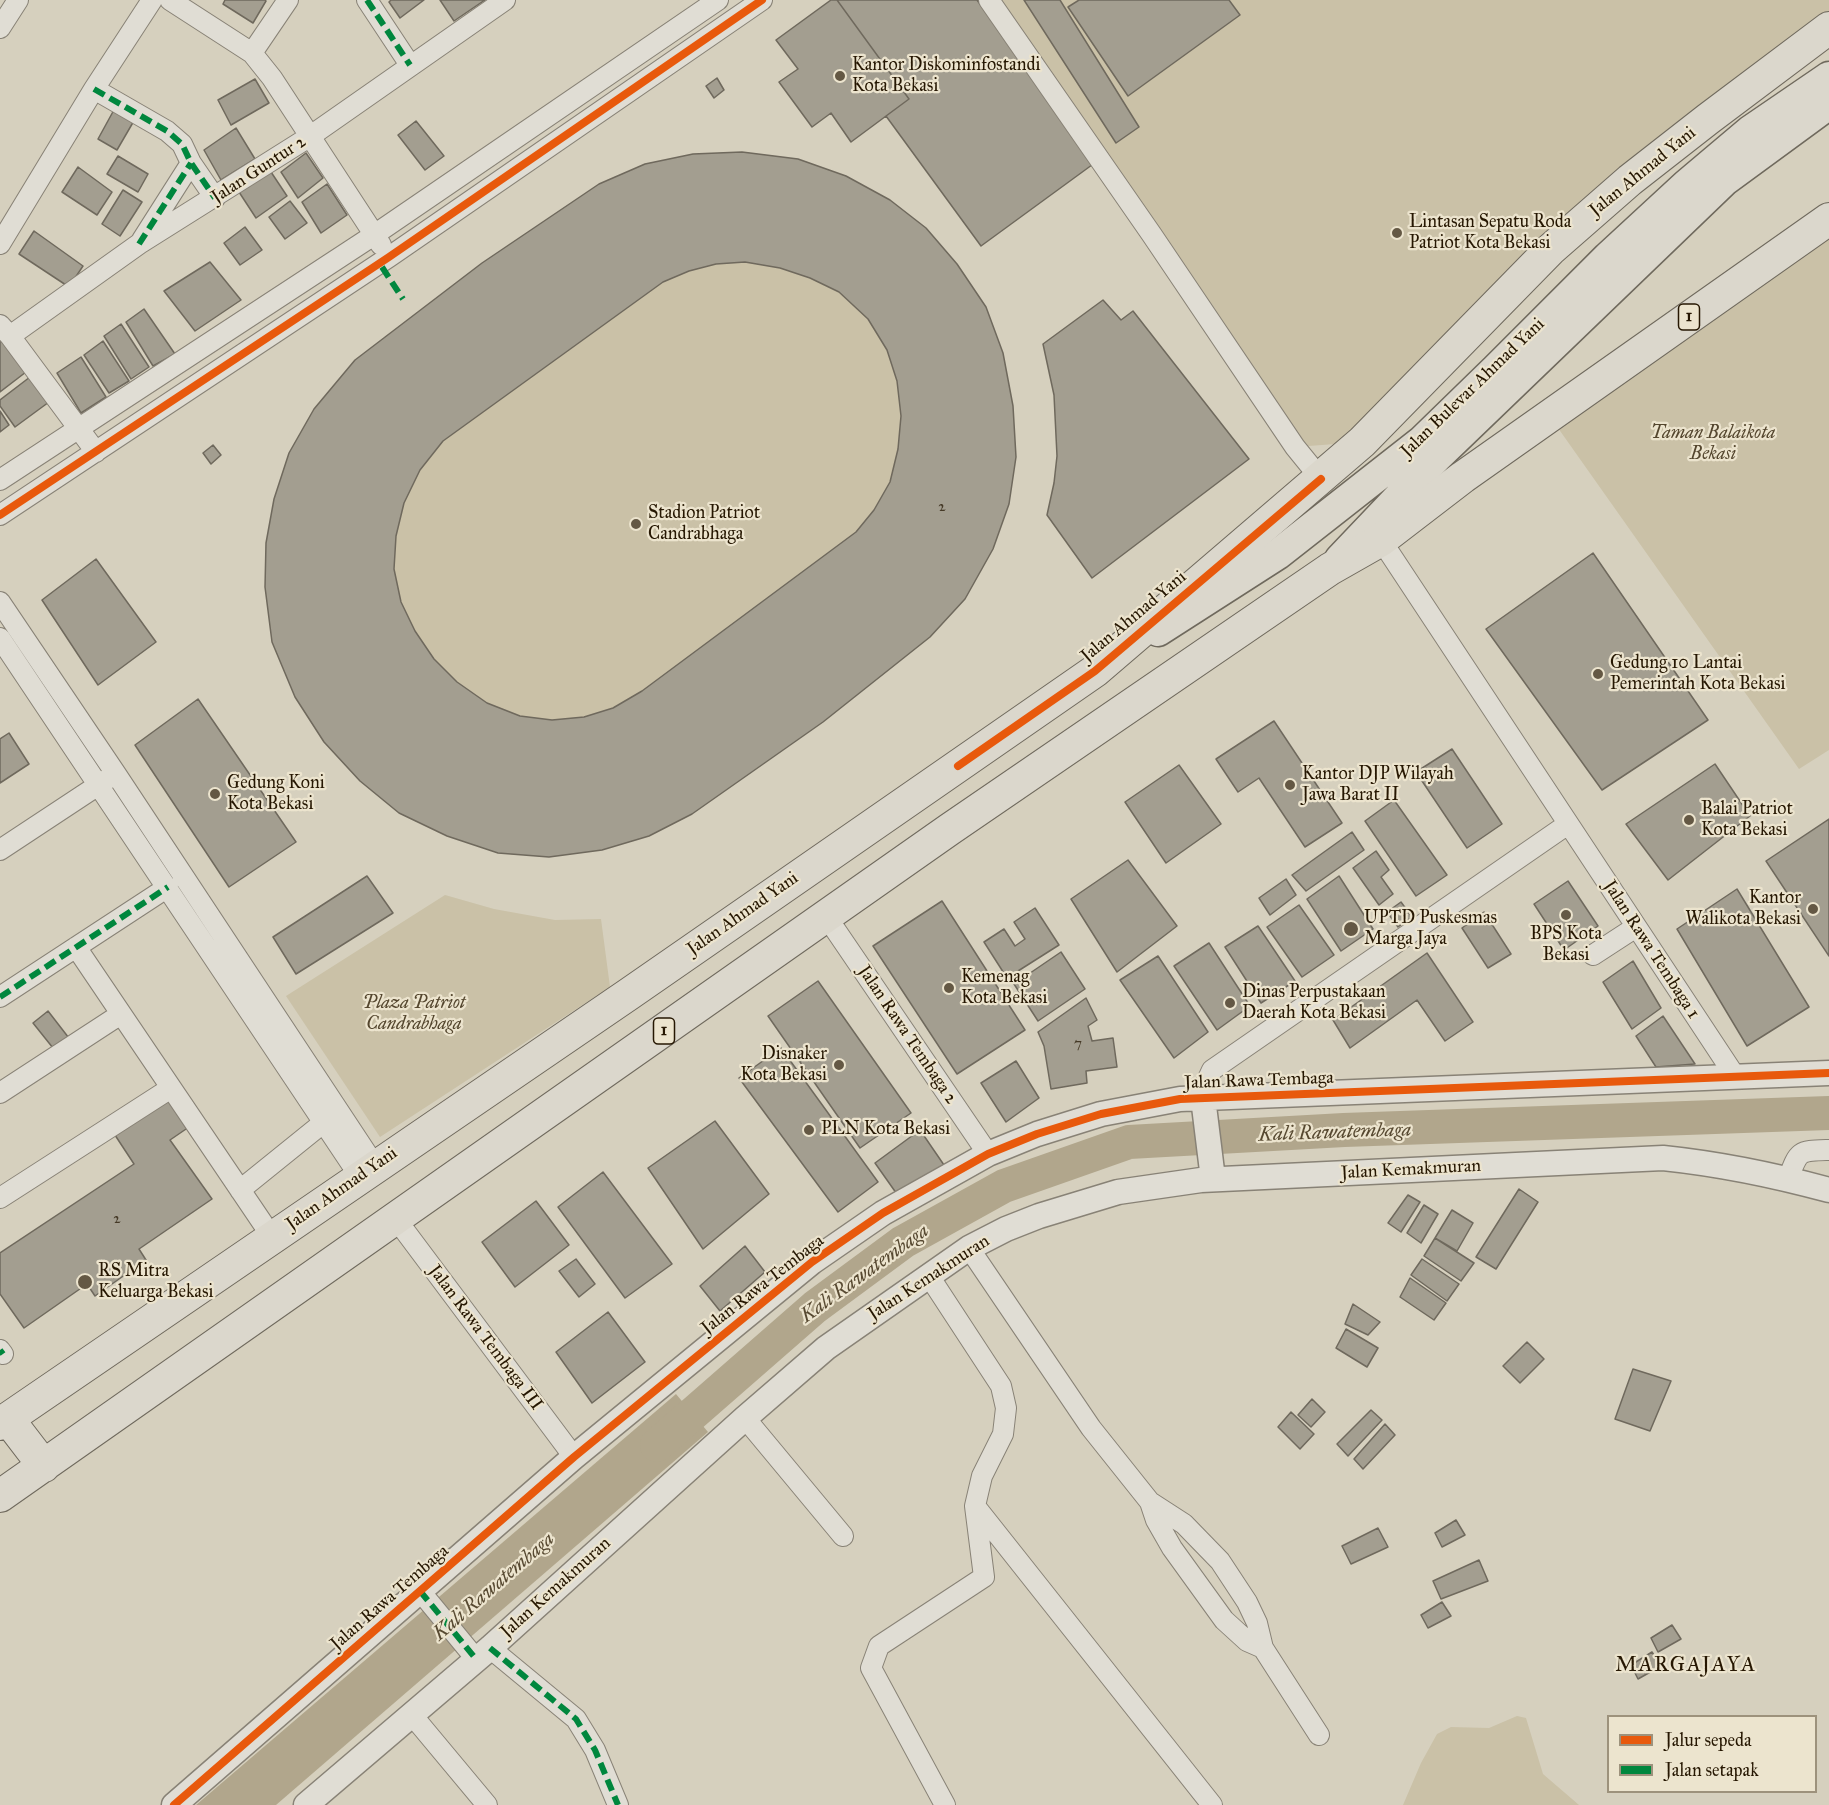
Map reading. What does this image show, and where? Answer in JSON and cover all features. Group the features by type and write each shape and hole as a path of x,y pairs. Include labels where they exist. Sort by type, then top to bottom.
{"highway":[{"name":"Jalan Ahmad Yani","path":"4,1421 1095,671 1362,442 1550,250 1630,180 1829,28"},
{"name":"1","path":"6,1482 44,1466 826,916 1330,569 1381,540 1462,477 1829,219"},
{"path":"4,1421 44,1466"}],"main road":[{"name":"Jalan Bulevar Ahmad Yani","path":"1330,569 1496,369 1608,256 1750,131 1829,77"},
{"name":"Jalan Bulevar Ahmad Yani","path":"1095,671 1278,554 1430,449 1724,181 1829,104"}],"street":[{"path":"0,28 18,0"},
{"path":"0,244 94,89 152,0"},
{"path":"170,0 252,52 272,78 389,257"},
{"path":"252,52 288,0"},
{"path":"367,0 410,65"},
{"name":"Jalan Guntur 2","path":"5,331 309,137 506,0"},
{"path":"0,480 374,235 718,0"},
{"path":"0,515 389,257 762,0"},
{"path":"989,0 1295,447 1320,479"},
{"path":"94,89 167,131 182,144 191,163 215,198"},
{"path":"139,244 191,163"},
{"path":"5,331 96,452"},
{"name":"Jalan Rawa Tembaga 1","path":"1381,540 1735,1077"},
{"path":"0,602 116,774 368,1172"},
{"path":"0,638 99,784 164,889 323,1123 368,1172"},
{"path":"0,850 116,774"},
{"path":"1212,1172 1204,1102 1206,1083 1212,1070 1568,824"},
{"path":"0,997 164,889"},
{"name":"Jalan Rawa Tembaga 2","path":"826,916 988,1154"},
{"path":"1593,956 1635,927"},
{"path":"76,947 272,1238"},
{"path":"0,1093 121,1014"},
{"name":"Jalan Rawa Tembaga","path":"174,1805 424,1597 574,1457 812,1262 883,1213 988,1154 1037,1134 1101,1114 1180,1099 1204,1102 1829,1073"},
{"path":"0,1198 171,1088"},
{"path":"240,1190 323,1123"},
{"path":"1788,1179 1796,1157 1804,1151 1829,1150"},
{"name":"Jalan Kemakmuran","path":"306,1805 412,1715 478,1653 826,1348 969,1248 1006,1229 1118,1191 1212,1172 1664,1158 1714,1163 1829,1190"},
{"name":"Jalan Rawa Tembaga III","path":"396,1219 574,1457"},
{"path":"969,1248 1091,1428 1150,1502 1184,1524 1220,1561 1247,1602 1257,1623 1263,1648 1319,1735"},
{"path":"929,1276 1001,1386 1006,1408 1003,1434 982,1476 975,1506 984,1577 879,1646 871,1668 945,1805"},
{"path":"745,1418 843,1536"},
{"path":"1150,1502 1163,1534 1224,1620 1247,1641 1263,1648"},
{"path":"975,1506 1212,1805"},
{"path":"424,1597 478,1653 576,1719 595,1750 618,1805"},
{"path":"412,1715 488,1805"}],"green space":[{"path":"989,0 1829,0 1829,28 1708,119 1362,442 1295,447"},
{"name":"Stadion Patriot Candrabhaga","path":"742,152 798,159 846,176 890,200 926,228 957,264 986,307 1003,353 1013,406 1016,457 1009,504 993,549 965,599 930,637 823,722 692,814 649,836 549,857 498,853 447,836 399,813 360,781 324,742 295,697 272,642 265,587 266,543 274,499 289,453 355,360 482,263 599,184 645,164 693,154"},
{"name":"Taman Balaikota Bekasi","path":"1829,219 1829,750 1799,769 1558,428"},
{"name":"Plaza Patriot Candrabhaga","path":"445,895 494,909 555,920 601,919 610,987 380,1137 286,996"},
{"path":"1517,1716 1526,1718 1543,1774 1579,1805 1403,1805 1421,1763 1437,1734 1451,1727 1489,1728"}],"water":[{"path":"676,1394 708,1432 276,1805 196,1805"}],"building":[{"path":"225,0 266,1 253,23 223,4"},
{"path":"391,0 424,0 400,18 389,2"},
{"path":"440,0 485,0 454,21"},
{"name":"Kantor Diskominfostandi Kota Bekasi","path":"831,0 837,0 909,99 851,142 831,113 812,127 779,82 798,69 776,40"},
{"path":"837,0 977,0 1096,162 981,246 886,116 909,99"},
{"path":"1024,0 1060,0 1139,127 1116,143"},
{"path":"1079,0 1229,0 1240,15 1128,96 1068,7"},
{"path":"717,78 724,90 714,98 706,86"},
{"path":"255,79 269,103 231,125 218,100"},
{"path":"115,108 135,119 117,150 98,139"},
{"path":"416,121 444,156 425,170 398,135"},
{"path":"236,128 255,159 221,180 204,150"},
{"path":"742,152 798,159 846,176 890,200 926,228 957,264 986,307 1003,353 1013,406 1016,457 1009,504 993,549 965,599 930,637 823,722 692,814 649,836 602,850 549,857 498,853 447,836 399,813 360,781 324,742 295,697 272,642 265,587 266,543 274,499 289,453 314,409 355,360 482,263 599,184 645,164 693,154","holes":["745,262 780,268 810,278 839,292 868,319 887,350 897,381 901,416 898,449 890,482 874,510 856,532 642,691 613,708 584,717 552,720 520,716 487,703 457,682 434,659 415,631 401,602 394,569 396,536 404,503 420,470 443,441 663,282 689,271 716,264"]},
{"path":"306,153 323,178 298,198 281,172"},
{"path":"118,156 148,174 138,192 107,174"},
{"path":"78,167 112,192 97,215 62,192"},
{"path":"271,172 287,196 256,218 239,192"},
{"path":"327,184 347,215 321,233 302,202"},
{"path":"123,190 142,202 120,236 102,224"},
{"path":"290,201 307,223 285,239 269,217"},
{"path":"245,227 262,250 240,265 224,243"},
{"path":"34,231 83,266 69,287 19,254"},
{"path":"210,262 241,300 195,331 164,291"},
{"path":"1103,300 1121,320 1133,311 1249,459 1092,578 1047,515 1057,456 1054,395 1043,344"},
{"path":"144,309 175,354 153,366 126,322"},
{"path":"121,324 149,367 131,379 104,336"},
{"path":"0,337 26,372 0,392"},
{"path":"103,341 129,381 109,393 84,355"},
{"path":"81,357 106,397 81,413 57,373"},
{"path":"30,377 49,402 15,427 0,406 0,400"},
{"path":"0,411 9,425 0,432"},
{"path":"213,445 221,455 211,464 203,453"},
{"name":"Gedung 10 Lantai Pemerintah Kota Bekasi","path":"1593,553 1708,720 1602,790 1486,629"},
{"path":"96,559 156,642 98,685 42,600"},
{"name":"Gedung Koni Kota Bekasi","path":"198,699 296,842 229,887 135,745"},
{"name":"Kantor DJP Wilayah Jawa Barat II","path":"1274,721 1342,823 1305,847 1259,778 1238,792 1216,759"},
{"path":"9,733 29,764 0,783 0,739"},
{"path":"1452,749 1502,824 1467,848 1416,772"},
{"name":"Balai Patriot Kota Bekasi","path":"1715,764 1750,816 1668,880 1626,824"},
{"path":"1179,765 1221,824 1166,863 1125,802"},
{"path":"1394,800 1447,875 1416,896 1365,821"},
{"name":"Kantor Walikota Bekasi","path":"1829,819 1829,956 1766,861"},
{"path":"1352,832 1364,850 1306,891 1292,875"},
{"path":"1376,851 1389,870 1381,877 1393,894 1379,905 1353,868"},
{"path":"1128,860 1177,926 1117,972 1071,899"},
{"path":"367,876 393,913 296,974 273,937"},
{"path":"1339,876 1373,929 1341,951 1307,899"},
{"path":"1286,879 1296,895 1270,915 1259,898"},
{"name":"BPS Kota Bekasi","path":"1568,881 1598,926 1564,950 1534,904"},
{"path":"1737,889 1809,1007 1747,1046 1677,929"},
{"name":"Kemenag Kota Bekasi","path":"942,901 1025,1030 957,1074 873,946"},
{"path":"1401,902 1412,917 1398,927 1387,912"},
{"path":"1299,905 1334,955 1302,977 1267,927"},
{"path":"1035,908 1059,945 1007,978 984,942 1004,929 1015,946 1025,939 1014,922"},
{"path":"1484,912 1511,954 1488,968 1462,928"},
{"path":"1258,926 1295,981 1261,1003 1225,947"},
{"path":"1209,943 1250,1006 1217,1030 1174,966"},
{"path":"1061,952 1085,989 1038,1021 1014,984"},
{"path":"1427,953 1473,1022 1445,1041 1417,1000 1350,1048 1333,1020"},
{"path":"1158,956 1208,1032 1174,1058 1120,980"},
{"path":"1633,961 1661,1008 1632,1029 1603,982"},
{"name":"Disnaker Kota Bekasi","path":"818,981 911,1113 860,1148 768,1016"},
{"path":"1086,998 1097,1020 1088,1026 1092,1041 1113,1038 1117,1067 1086,1071 1087,1083 1051,1089 1044,1046 1038,1032"},
{"path":"48,1011 72,1042 57,1053 33,1023"},
{"path":"1663,1016 1695,1064 1656,1067 1636,1036"},
{"name":"PLN Kota Bekasi","path":"781,1048 878,1182 838,1212 739,1078"},
{"path":"1016,1061 1039,1098 1006,1122 981,1083"},
{"path":"166,1094 189,1127 170,1140 212,1199 139,1249 146,1260 95,1296 87,1284 24,1328 0,1294 0,1253 134,1164 111,1129"},
{"path":"715,1121 769,1194 703,1249 648,1168"},
{"path":"920,1130 944,1165 899,1197 875,1163"},
{"path":"603,1172 672,1264 625,1298 558,1207"},
{"path":"1519,1189 1538,1202 1496,1269 1476,1257"},
{"path":"1408,1195 1420,1202 1401,1232 1388,1223"},
{"path":"536,1201 569,1245 515,1287 482,1242"},
{"path":"1424,1205 1438,1214 1421,1243 1407,1233"},
{"path":"1452,1210 1473,1223 1457,1251 1435,1238"},
{"path":"1435,1238 1474,1263 1461,1281 1424,1256"},
{"path":"745,1246 765,1272 720,1311 700,1286"},
{"path":"576,1259 595,1284 579,1297 559,1271"},
{"path":"1422,1259 1459,1284 1447,1301 1411,1275"},
{"path":"1410,1278 1446,1303 1434,1320 1400,1297"},
{"path":"1353,1304 1380,1322 1368,1335 1345,1324"},
{"path":"608,1312 645,1362 592,1403 556,1352"},
{"path":"1346,1329 1378,1348 1367,1367 1336,1348"},
{"path":"1527,1342 1544,1359 1520,1383 1503,1366"},
{"path":"1633,1369 1671,1381 1650,1431 1615,1419"},
{"path":"1312,1399 1325,1412 1311,1427 1298,1415"},
{"path":"1371,1410 1382,1420 1348,1456 1337,1444"},
{"path":"1291,1412 1314,1434 1300,1449 1278,1427"},
{"path":"1385,1424 1395,1435 1363,1469 1354,1459"},
{"path":"1456,1520 1465,1535 1442,1547 1435,1533"},
{"path":"1378,1528 1388,1547 1351,1564 1342,1546"},
{"path":"1479,1560 1488,1581 1441,1599 1433,1581"},
{"path":"1442,1602 1451,1616 1428,1628 1421,1615"},
{"path":"1672,1625 1681,1639 1658,1652 1651,1638"},
{"path":"1652,1652 1661,1666 1638,1679 1631,1665"}],"waterway":[{"name":"Kali Rawatembaga","path":"657,1445 815,1307 903,1242 1004,1186 1129,1142 1344,1130 1829,1113"}],"marked path":[{"path":"367,0 410,65"},
{"path":"94,89 167,131 182,144 191,163 215,198"},
{"path":"139,244 191,163"},
{"path":"382,267 403,299"},
{"path":"0,997 168,887"},
{"path":"0,1350 3,1354"},
{"path":"420,1591 476,1659"},
{"path":"490,1648 576,1719 595,1750 618,1805"}],"cycle path":[{"path":"0,515 389,257 762,0"},
{"path":"958,766 1095,671 1321,479"},
{"path":"174,1805 574,1457 812,1262 883,1213 988,1154 1037,1134 1101,1114 1180,1099 1829,1073"}],"place":[{"name":"Kantor Diskominfostandi Kota Bekasi","path":"840,76"},
{"name":"Lintasan Sepatu Roda Patriot Kota Bekasi","path":"1397,233"},
{"name":"Stadion Patriot Candrabhaga","path":"636,524"},
{"name":"Gedung 10 Lantai Pemerintah Kota Bekasi","path":"1598,674"},
{"name":"Kantor DJP Wilayah Jawa Barat II","path":"1290,785"},
{"name":"Gedung Koni Kota Bekasi","path":"215,794"},
{"name":"Balai Patriot Kota Bekasi","path":"1689,820"},
{"name":"Kantor Walikota Bekasi","path":"1813,909"},
{"name":"BPS Kota Bekasi","path":"1566,915"},
{"name":"UPTD Puskesmas Marga Jaya","path":"1351,929"},
{"name":"Kemenag Kota Bekasi","path":"949,988"},
{"name":"Dinas Perpustakaan Daerah Kota Bekasi","path":"1230,1003"},
{"name":"Disnaker Kota Bekasi","path":"839,1065"},
{"name":"PLN Kota Bekasi","path":"809,1130"},
{"name":"RS Mitra Keluarga Bekasi","path":"85,1282"}],"district":[{"name":"MARGAJAYA","path":"1686,1666"}]}
